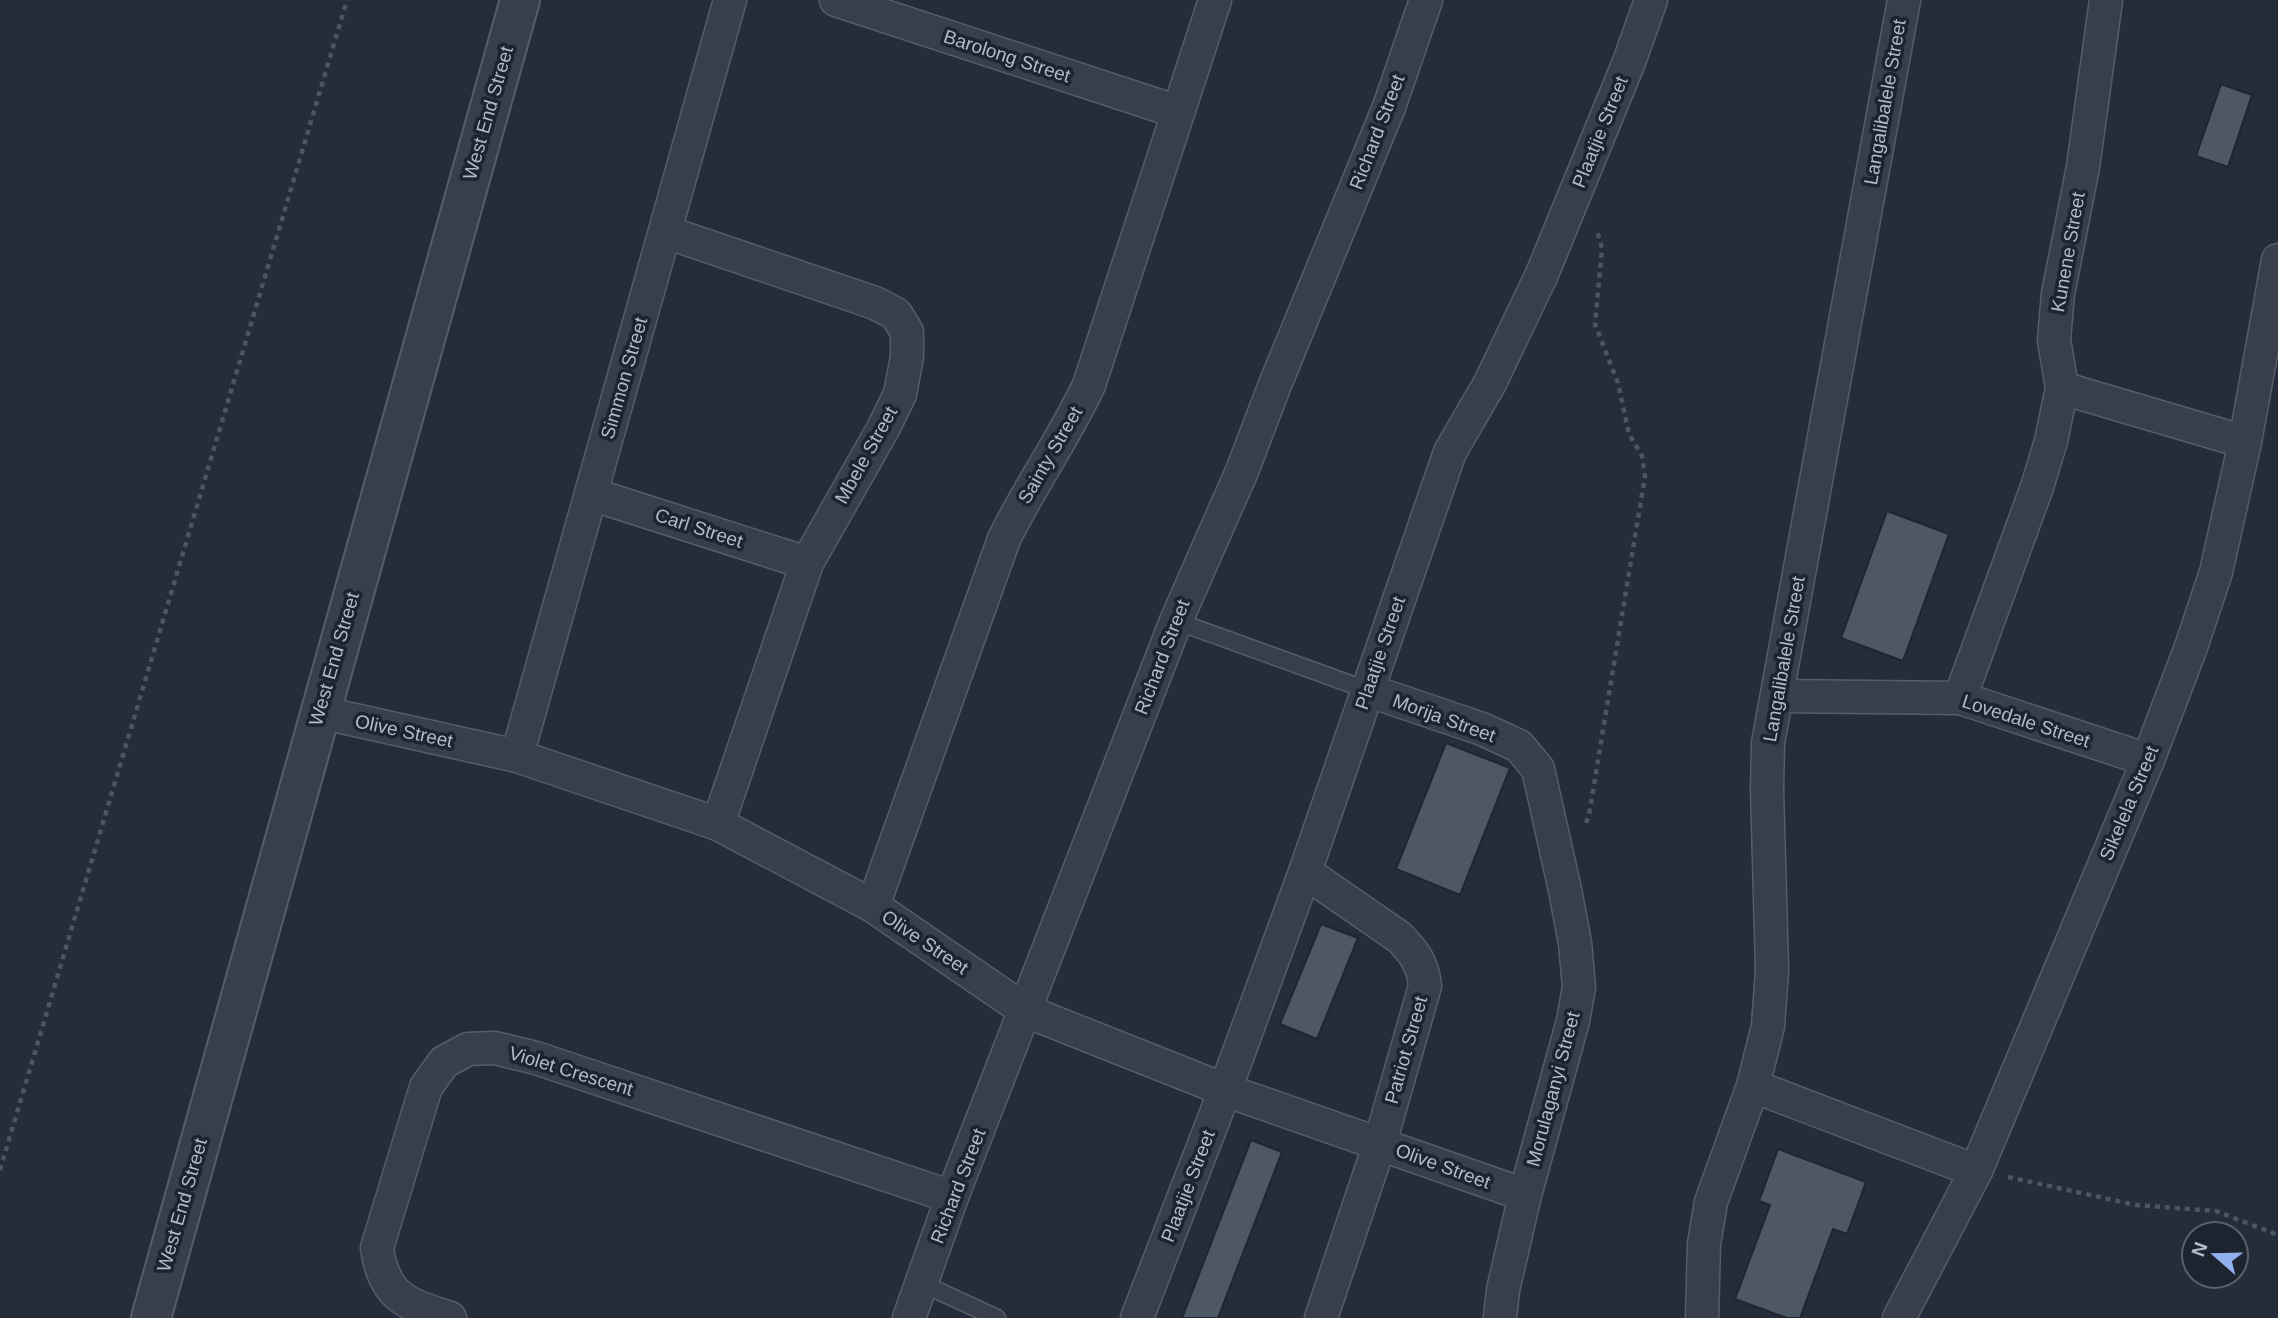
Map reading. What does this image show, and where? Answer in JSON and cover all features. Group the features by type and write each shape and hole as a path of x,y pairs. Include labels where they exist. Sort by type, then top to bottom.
{"street":[{"name":"West End Street","path":"151,1318 520,0"},
{"name":"Simmon Street","path":"517,756 730,0"},
{"name":"Barolong Street","path":"836,0 1178,112"},
{"name":"Sainty Street","path":"873,906 1004,539 1020,506 1071,422 1089,385 1214,0"},
{"name":"Richard Street","path":"909,1318 952,1197 1175,621 1242,471 1390,107 1426,0"},
{"name":"Plaatjie Street","path":"1137,1318 1305,872 1450,452 1490,383 1537,286 1651,0"},
{"name":"Langalibalele Street","path":"1702,1318 1704,1244 1711,1202 1753,1086 1768,1026 1772,981 1768,743 1904,0"},
{"name":"Kunene Street","path":"1960,698 2037,487 2051,441 2062,387 2054,340 2058,294 2083,167 2106,0"},
{"name":"Mbele Street","path":"666,232 875,303 895,314 907,332 908,357 900,394 807,563 718,824"},
{"name":"Sikelela Street","path":"1899,1318 1976,1171 2148,760 2191,647 2216,572 2245,442 2278,260"},
{"path":"2062,387 2245,442"},
{"name":"Carl Street","path":"591,494 807,563"},
{"name":"Morija Street","path":"1367,690 1482,729 1520,746 1538,769 1558,858"},
{"name":"Lovedale Street","path":"1777,696 1960,698 2148,760"},
{"name":"Olive Street","path":"319,712 517,756 718,824 873,906 1026,1011 1224,1090 1525,1195"},
{"name":"Morulaganyi Street","path":"1500,1318 1503,1290 1525,1195 1573,1021 1579,987 1574,943 1558,858"},
{"name":"Patriot Street","path":"1305,872 1399,937 1412,950 1424,972 1425,986 1380,1143 1321,1318"},
{"name":"Violet Crescent","path":"450,1318 404,1301 386,1282 380,1268 377,1248 426,1087 444,1062 468,1049 495,1048 537,1058 952,1197"},
{"path":"1753,1086 1976,1171"}],"lane":[{"name":"Morija Street","path":"1175,621 1367,690"},
{"path":"921,1283 997,1318"}],"path":[{"path":"0,1170 347,0"},
{"path":"1558,858 1579,841 1589,815 1645,476 1642,456 1629,434 1618,383 1595,324 1601,248 1592,211 1574,196"},
{"path":"1976,1171 2056,1185 2136,1205 2216,1211 2278,1235"}],"building":[{"path":"2221,84 2252,95 2228,167 2196,156"},
{"path":"1887,511 1949,534 1903,661 1841,638"},
{"path":"1446,743 1510,768 1460,895 1396,869"},
{"path":"1321,924 1358,938 1317,1039 1280,1024"},
{"path":"1251,1140 1282,1152 1218,1318 1182,1318"},
{"path":"1778,1149 1866,1182 1847,1234 1833,1229 1800,1318 1787,1318 1735,1299 1770,1205 1759,1201"}]}
